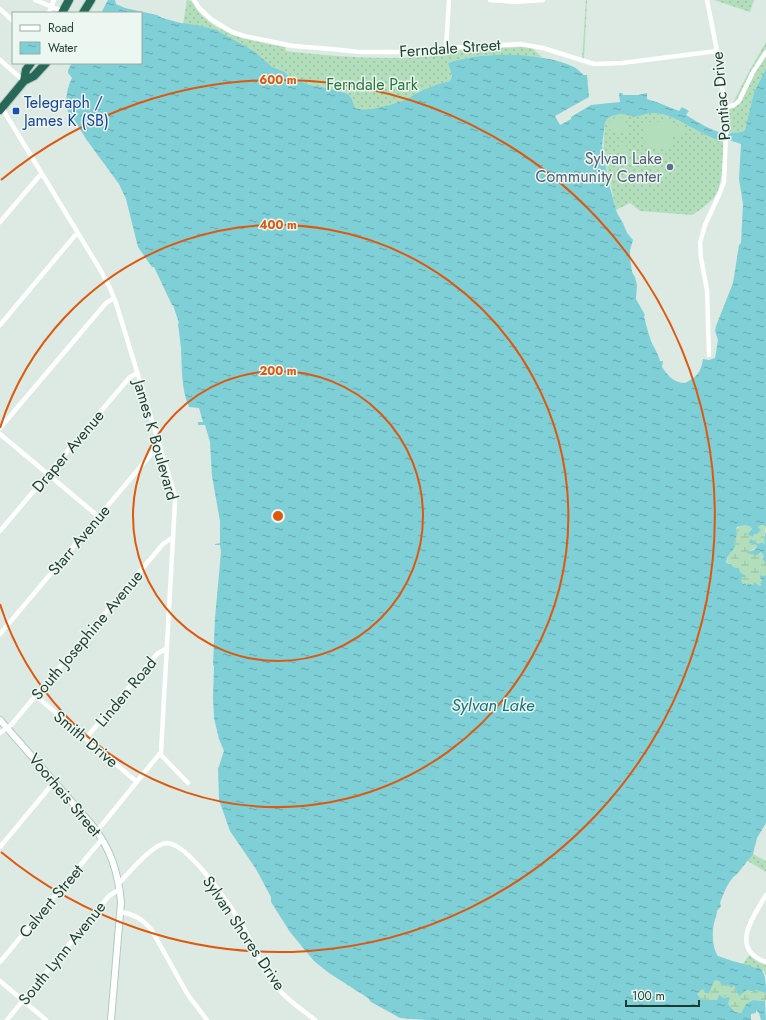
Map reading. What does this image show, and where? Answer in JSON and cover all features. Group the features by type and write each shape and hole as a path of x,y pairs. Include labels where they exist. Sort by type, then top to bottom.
{"highway":[{"path":"64,12 69,0"},
{"path":"84,12 91,0"},
{"path":"24,81 26,70 30,64"},
{"path":"1,109 24,81 34,76 45,64"}],"street":[{"path":"35,0 62,12"},
{"path":"49,12 54,0"},
{"name":"Ferndale Street","path":"194,0 199,8 212,20 232,32 257,39 294,46 360,52 414,52 446,48 520,44 532,45 594,64 622,63 717,51"},
{"path":"446,48 449,0"},
{"path":"490,0 512,2 543,0"},
{"name":"Pontiac Drive","path":"707,0 717,51 725,108 726,132 723,184 705,225 700,243 700,258 707,290 709,355"},
{"path":"0,8 12,19"},
{"path":"725,108 740,101 753,72 766,52"},
{"path":"0,60 24,81"},
{"name":"James K Boulevard","path":"1,109 106,279 114,298 175,498 160,754"},
{"path":"0,222 41,174"},
{"path":"0,325 77,233"},
{"path":"0,428 106,302 114,298"},
{"name":"Draper Avenue","path":"0,531 129,378 137,373"},
{"path":"0,434 98,517"},
{"name":"Starr Avenue","path":"0,634 152,453 160,448"},
{"name":"South Josephine Avenue","path":"0,733 10,725 163,544 173,536"},
{"name":"Linden Road","path":"86,738 157,654 167,648"},
{"name":"Smith Drive","path":"35,696 137,782"},
{"name":"Voorheis Street","path":"0,720 97,831 114,865 120,886 121,912 112,1020"},
{"path":"97,831 160,754 188,784"},
{"path":"0,847 54,782"},
{"name":"Calvert Street","path":"0,962 102,839"},
{"name":"Sylvan Shores Drive","path":"120,886 153,849 162,844 168,843 182,849 215,885 223,896 245,930 261,964 272,982 289,999 315,1020"},
{"name":"South Lynn Avenue","path":"7,1020 109,896 120,886"},
{"path":"766,895 750,924 746,939 748,949 751,954 757,959 766,962"},
{"path":"121,912 135,915 151,929 188,995 207,1020"},
{"path":"0,981 46,1020"}],"green space":[{"name":"Ferndale Park","path":"187,0 192,1 199,12 208,21 220,28 246,39 285,47 286,51 326,55 406,58 446,55 446,51 521,47 532,48 542,57 495,55 471,57 448,63 452,76 450,81 436,85 409,98 382,107 360,109 355,108 352,99 348,94 328,88 310,85 290,77 283,71 272,67 250,49 221,33 197,25 183,24"},
{"path":"587,0 584,60 582,59"},
{"path":"714,0 754,0 750,12"},
{"path":"766,42 766,69 754,92 745,130 729,134 728,113"},
{"path":"657,113 676,119 720,142 724,141 722,172 719,188 713,199 692,215 640,211 630,203 616,210 603,151 605,123 607,119 615,115 637,115"},
{"path":"625,117 627,131 611,133 609,119"},
{"path":"671,121 672,126 683,126 684,136 672,137 673,148 646,149 645,122"},
{"path":"625,142 628,155 621,157 618,143"},
{"path":"745,525 751,527 752,529 750,533 746,534 753,537 754,534 761,530 758,527 761,525 766,526 764,537 765,545 761,542 758,544 751,541 750,543 753,545 756,544 757,546 748,553 760,552 764,555 762,559 766,563 766,576 760,575 762,584 760,586 754,582 754,585 749,583 747,586 744,583 743,584 741,577 745,578 746,576 740,572 739,568 732,567 731,564 727,563 728,556 736,546 734,544 736,529"},
{"path":"753,854 766,861 766,872 746,860"},
{"path":"749,955 758,962 766,965 766,976 764,971 759,967 753,968 743,964"},
{"path":"715,980 727,984 730,987 734,985 737,990 744,992 747,990 752,992 757,990 762,991 766,993 766,1001 753,1000 746,1004 741,1013 735,1012 728,1004 727,998 721,997 717,1000 702,1000 697,994 703,989 710,990"}],"water":[{"name":"Sylvan Lake","path":"108,0 115,0 116,4 125,8 157,15 162,18 181,23 216,30 255,52 272,67 283,71 290,77 310,85 328,88 348,94 352,99 355,108 360,109 382,107 409,98 426,89 450,81 452,76 448,63 477,56 529,56 561,62 574,67 584,75 587,75 589,97 555,116 560,125 591,105 620,102 619,93 622,93 623,95 638,95 647,93 647,99 679,111 682,107 689,111 686,115 696,121 713,130 729,134 745,130 754,92 766,69 766,526 761,525 758,527 761,530 757,534 754,534 753,537 746,534 748,534 752,529 751,527 745,525 737,527 737,534 734,544 736,546 728,556 726,562 731,564 733,567 739,568 740,572 746,576 745,578 742,577 741,580 743,584 745,583 747,586 748,583 754,585 754,582 760,586 762,584 760,584 762,580 760,575 766,576 766,823 757,838 753,854 737,874 731,879 725,891 720,903 721,906 717,911 713,935 718,956 753,967 759,967 761,969 765,978 766,993 756,990 754,992 747,990 739,996 734,985 731,988 727,984 721,985 720,982 715,980 709,993 705,993 703,989 697,994 702,1000 717,1000 719,995 724,998 730,997 728,1004 735,1012 741,1013 746,1004 753,1000 765,1001 766,1020 761,1020 759,1013 756,1010 756,1013 751,1014 751,1020 427,1020 400,1018 371,1002 368,998 329,973 314,961 290,932 271,902 271,897 256,869 230,831 219,800 218,769 224,751 219,739 214,718 213,665 215,618 221,552 220,545 215,545 220,543 220,521 212,476 210,442 205,425 198,425 198,422 203,422 199,408 189,407 186,400 182,378 179,323 173,305 154,267 152,267 138,247 126,199 119,184 86,139 72,116 70,117 68,112 66,102 67,92 72,78 68,73 71,64 142,64 142,12 102,12","holes":["650,113 676,119 720,142 724,139 741,144 739,179 743,204 741,243 739,245 733,283 716,326 715,331 718,340 715,358 709,360 703,359 698,374 693,379 685,383 678,382 672,378 662,367 663,361 660,361 651,341 645,315 636,299 637,285 632,272 630,258 630,250 633,240 627,233 617,213 609,184 602,146 605,123 610,117 620,114 634,117"]},
{"path":"766,531 766,563 762,559 764,556 761,552 757,555 746,553 754,550 757,546 756,544 753,545 749,542 751,539 758,544 762,542 765,545 764,538"}],"place":[{"name":"Telegraph / James K (SB)","path":"16,111"},
{"name":"Sylvan Lake Community Center","path":"670,167"}]}
